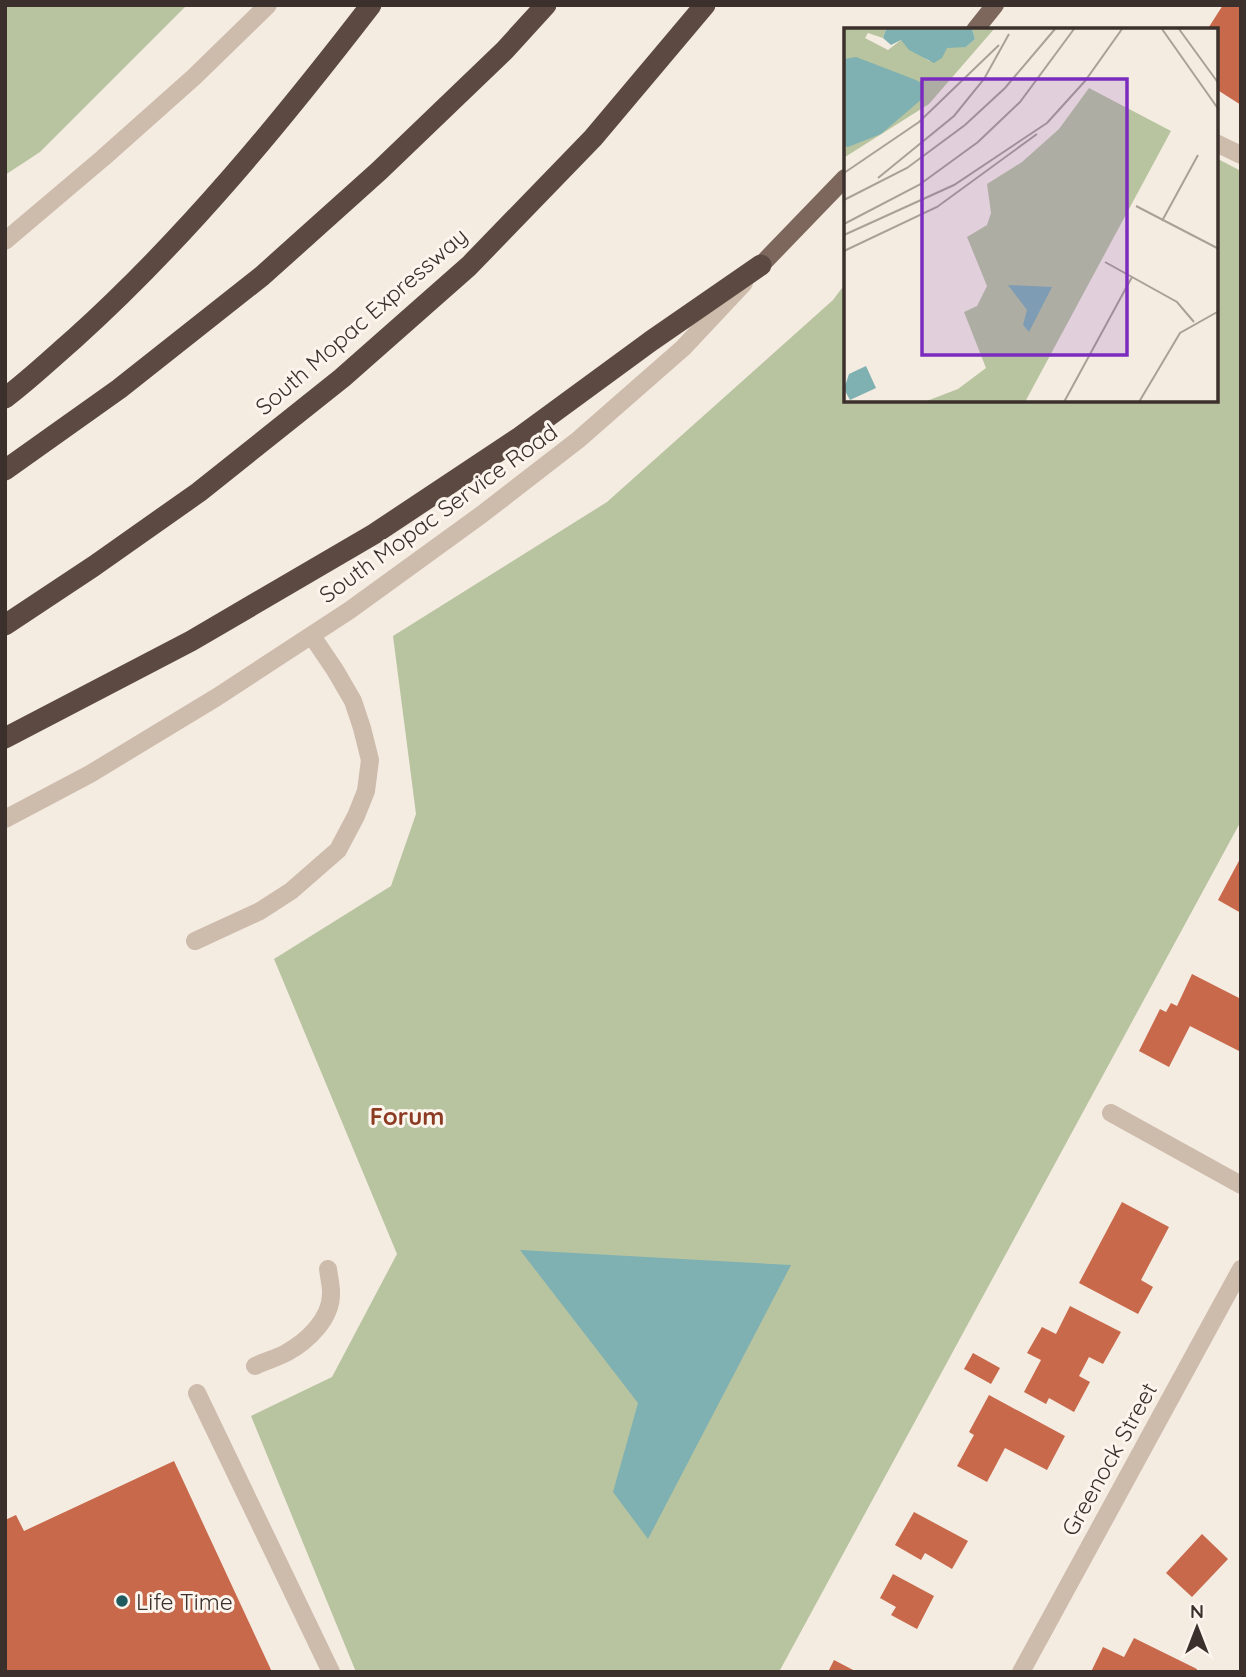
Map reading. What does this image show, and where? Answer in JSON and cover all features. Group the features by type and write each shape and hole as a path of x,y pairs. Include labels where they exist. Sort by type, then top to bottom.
{"highway":[{"path":"5,398 111,305 192,222 257,149 371,5"},
{"path":"5,470 119,389 262,276 379,172 505,50 546,5"},
{"name":"South Mopac Expressway","path":"5,625 199,492 342,378 468,267 593,138 705,5"},
{"path":"5,738 191,640 374,534 520,437 761,265"}],"main road":[{"path":"977,28 995,5"},
{"name":"South Mopac Service Road","path":"761,265 844,179"}],"street":[{"path":"5,241 184,86 268,5"},
{"name":"South Mopac Service Road","path":"5,819 90,774 217,697 350,610 481,515 578,440 683,348 761,265"},
{"path":"195,941 260,911 291,891 338,850 356,817 366,791 370,760 354,701 312,635"},
{"path":"1111,1113 1241,1185"},
{"path":"255,1367 287,1353 311,1335 324,1318 330,1307 328,1269"},
{"name":"Greenock Street","path":"1021,1672 1241,1269"},
{"path":"197,1393 331,1672"}],"green space":[{"path":"5,5 187,5 40,152 5,175"},
{"path":"1218,159 1241,171 1241,821 779,1672 356,1672 251,1416 332,1377 397,1254 274,959 391,886 416,814 393,636 607,502 833,300 844,285 844,402 1218,402"}],"water":[{"path":"520,1250 791,1265 648,1539 613,1492 638,1403"}],"building":[{"path":"1223,5 1241,5 1241,105 1218,90 1218,28 1208,28"},
{"path":"1241,857 1241,913 1218,900"},
{"path":"1192,974 1241,999 1241,1046 1239,1051 1190,1026 1169,1067 1139,1051 1160,1009 1166,1012 1171,1003 1177,1006"},
{"path":"1122,1202 1169,1227 1141,1280 1153,1287 1138,1314 1079,1283"},
{"path":"1070,1306 1121,1332 1103,1364 1089,1357 1079,1376 1090,1382 1074,1412 1049,1398 1046,1404 1024,1392 1041,1360 1027,1353 1042,1327 1056,1334"},
{"path":"973,1353 1000,1368 991,1384 964,1369"},
{"path":"989,1395 1065,1436 1047,1470 1005,1448 987,1482 957,1466 974,1435 969,1432"},
{"name":"Life Time","path":"174,1461 272,1672 5,1672 5,1520 16,1515 24,1531"},
{"path":"914,1512 968,1541 952,1569 925,1553 921,1560 895,1545"},
{"path":"1202,1534 1228,1559 1192,1597 1166,1573"},
{"path":"893,1574 934,1596 917,1629 891,1615 896,1607 880,1598"},
{"path":"1134,1638 1197,1669 1196,1672 1091,1672 1103,1647 1124,1657"},
{"path":"834,1660 857,1672 828,1672"}],"place":[{"name":"Life Time","path":"122,1601"}],"district":[{"name":"Forum","path":"407,1116"}]}
